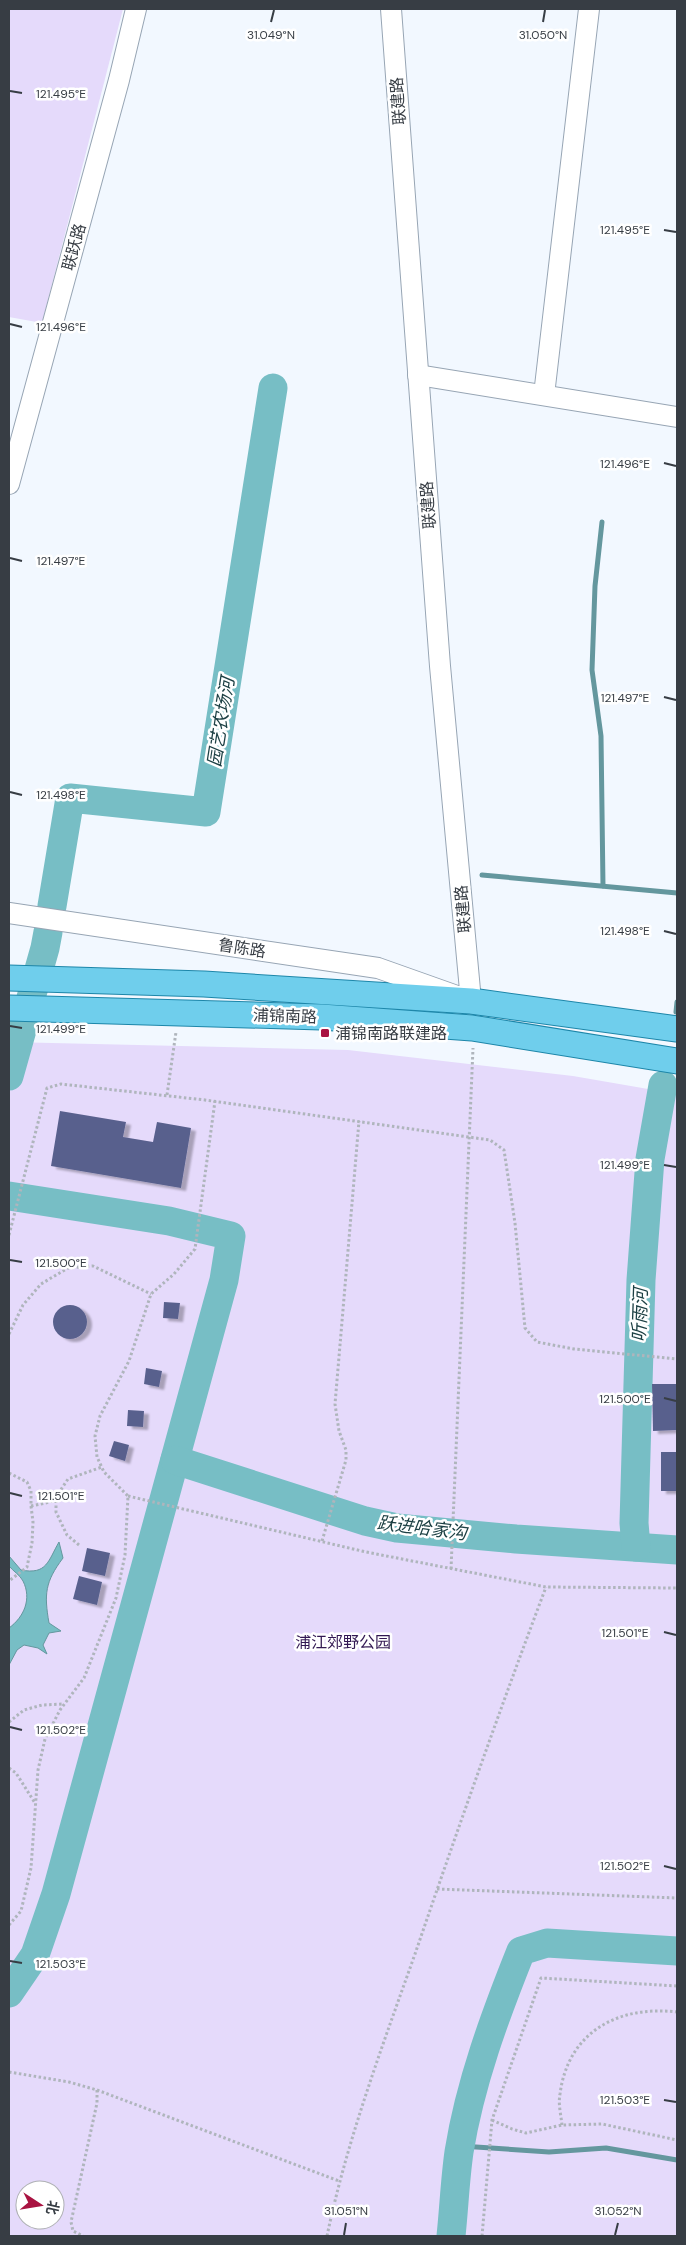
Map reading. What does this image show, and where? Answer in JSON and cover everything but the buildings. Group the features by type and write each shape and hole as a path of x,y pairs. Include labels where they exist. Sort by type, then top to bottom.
{"main road":[{"name":"浦锦南路","path":"9,978 204,984 471,1001 677,1029"},
{"name":"浦锦南路","path":"9,1008 321,1017 472,1028 677,1061"}],"street":[{"name":"联跃路","path":"9,484 119,80 136,9"},
{"name":"联建路","path":"390,9 440,666 471,1001"},
{"path":"544,395 589,9"},
{"path":"418,375 677,417"},
{"name":"鲁陈路","path":"9,913 378,968 471,1001"}],"path":[{"path":"167,1096 179,1012"},
{"path":"451,1569 474,1065 472,1028"},
{"path":"9,1235 47,1088 61,1084 214,1101 490,1140 504,1150 525,1328 537,1342 574,1349 677,1359"},
{"path":"214,1101 195,1249 174,1274 151,1294 129,1361 100,1416 95,1436 97,1457 104,1472 128,1496 322,1542 451,1569 546,1587 677,1588"},
{"path":"322,1542 346,1460 346,1450 339,1431 335,1404 358,1121"},
{"path":"9,1334 22,1305 41,1284 68,1268 93,1266 151,1294"},
{"path":"30,1506 50,1502 56,1497 68,1479 102,1467"},
{"path":"9,1473 27,1482 31,1491 30,1506 33,1522 28,1567 9,1580"},
{"path":"9,1925 21,1911 31,1868 38,1770 45,1739 65,1704 84,1678 116,1598 125,1555 128,1496"},
{"path":"56,1497 56,1512 67,1535 80,1545"},
{"path":"326,2236 339,2181 384,2042 546,1587"},
{"path":"9,1722 24,1710 42,1705 65,1704"},
{"path":"9,1768 16,1774 35,1803"},
{"path":"437,1889 677,1898"},
{"path":"482,2236 492,2120 541,1978 677,1986"},
{"path":"562,2125 559,2096 564,2071 578,2048 597,2028 633,2012 656,2010 677,2012"},
{"path":"9,2072 69,2082 97,2090 339,2181"},
{"path":"83,2236 73,2231 71,2222 97,2103 97,2090"},
{"path":"492,2120 512,2129 526,2132 562,2125 602,2124 677,2140"}],"green space":[{"path":"9,9 123,9 42,323 9,317"},
{"name":"浦江郊野公园","path":"9,1042 348,1050 573,1076 677,1094 677,2236 9,2236"}],"water":[{"path":"59,1542 63,1558 49,1581 46,1596 49,1623 61,1631 49,1633 43,1645 47,1654 38,1648 24,1645 17,1650 9,1665 9,1628 19,1619 25,1607 27,1594 22,1579 9,1566 9,1556 21,1570 36,1570 46,1565"}],"waterway":[{"name":"园艺农场河","path":"52,906 70,798 206,812 273,388"},
{"path":"602,522 595,586 592,670 601,736 603,886"},
{"path":"482,875 677,893"},
{"name":"园艺农场河","path":"9,1076 48,932"},
{"name":"听雨河","path":"676,1012 677,1002"},
{"name":"听雨河","path":"636,1547 634,1523 641,1280 650,1159 663,1085"},
{"path":"9,1196 169,1221 231,1236 224,1280 56,1894 35,1955 9,1993"},
{"name":"跃进哈家沟","path":"175,1460 365,1521 397,1528 516,1539 677,1550"},
{"path":"451,2236 456,2173 470,2101 493,2025 521,1951 547,1943 677,1951"},
{"path":"461,2146 549,2152 606,2148 677,2160"}],"place":[{"name":"浦锦南路联建路","path":"325,1033"}]}
